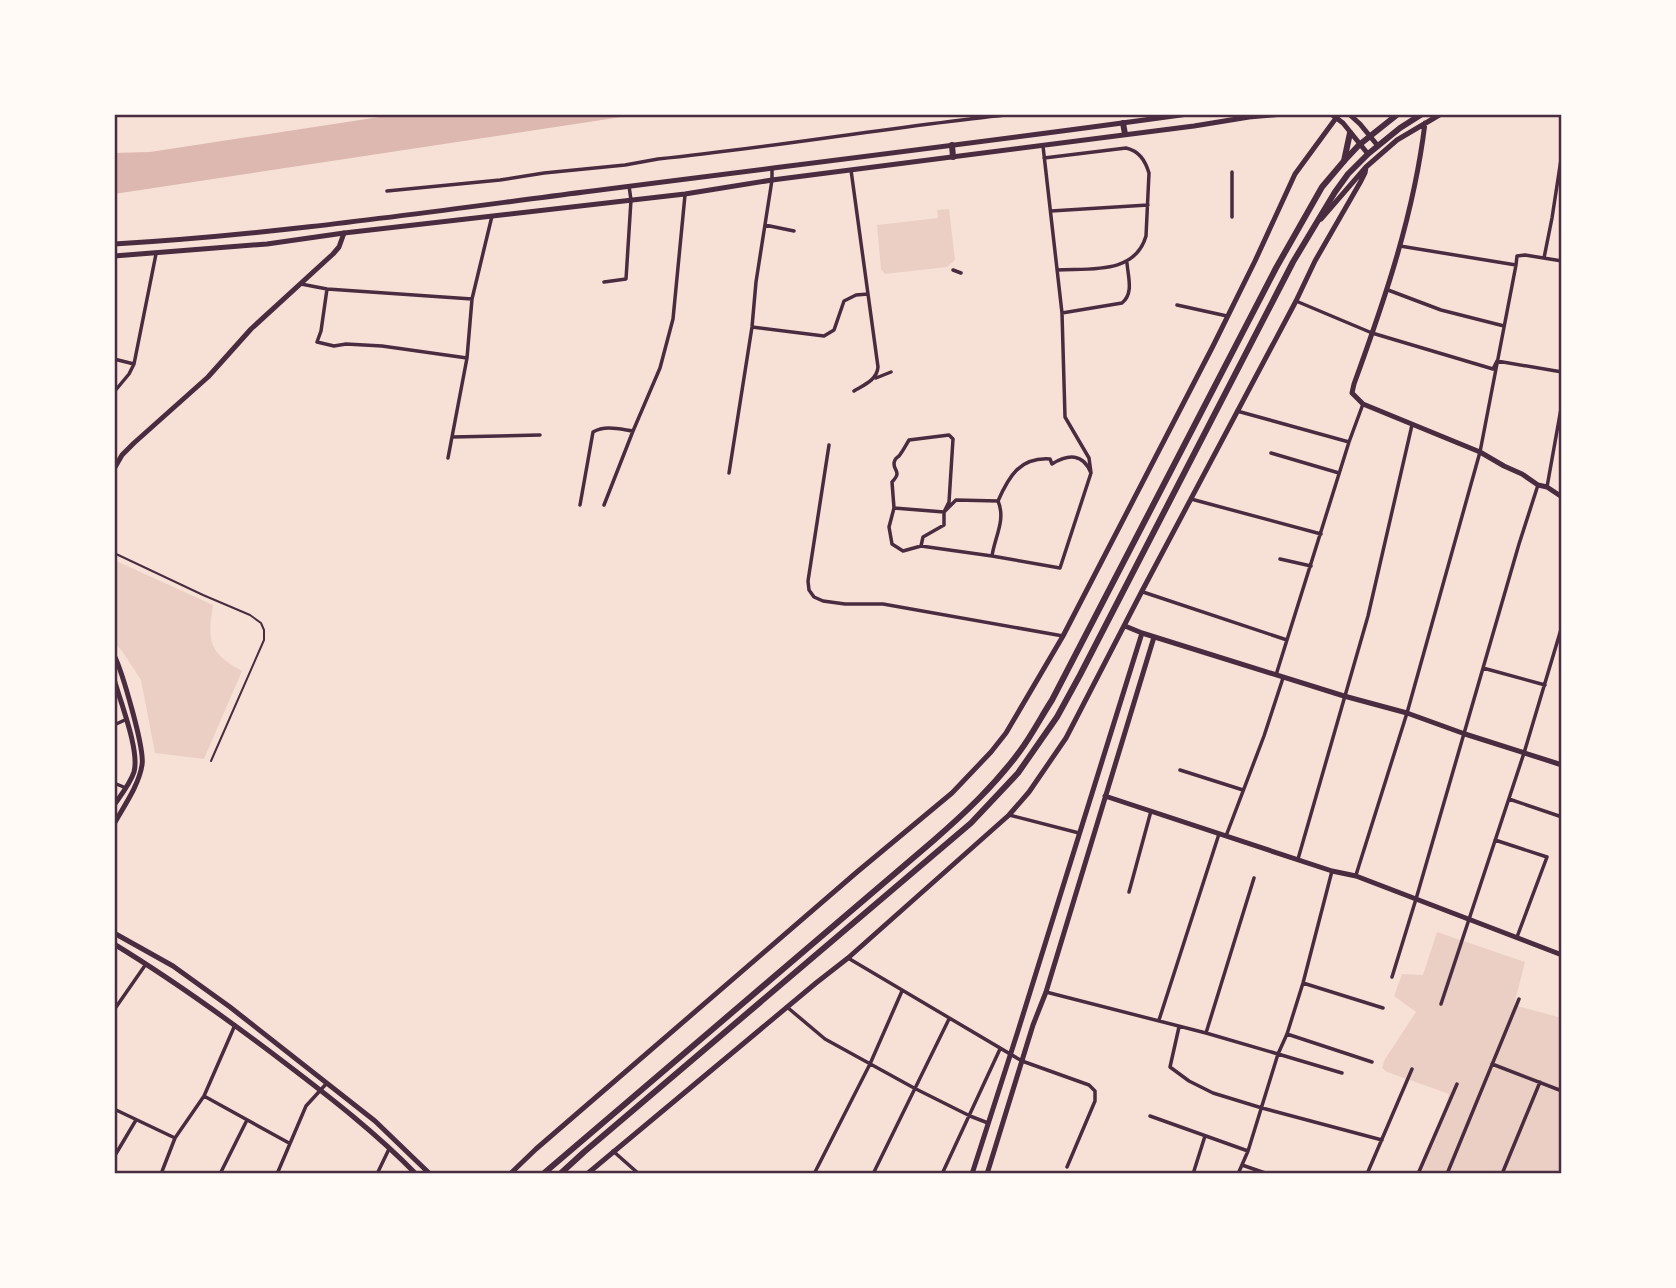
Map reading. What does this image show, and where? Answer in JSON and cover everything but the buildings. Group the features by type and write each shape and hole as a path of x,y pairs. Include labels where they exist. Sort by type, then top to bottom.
{"main road":[{"path":"543,1174 964,813 994,784 1020,751 1052,701 1276,268 1322,187 1359,145 1398,114"},
{"path":"560,1174 971,823 1018,773 1038,747 1063,706 1293,262 1335,192 1368,154 1422,114"},
{"path":"1123,123 1125,134"},
{"path":"1344,161 1350,132"},
{"path":"952,145 953,157"}],"street":[{"path":"387,191 625,165 948,120 1015,114"},
{"path":"114,244 266,231 442,210 1188,114"},
{"path":"114,256 267,244 685,194 772,180 1283,114"},
{"path":"1349,114 1378,146"},
{"path":"1313,228 1366,167 1397,140 1441,114"},
{"path":"509,1174 952,793 991,752 1006,733 1063,636 1255,261 1294,174 1335,115 1368,154"},
{"path":"1425,123 1400,246 1388,290 1352,393 1363,404 1480,452 1562,497"},
{"path":"920,547 923,537 944,525 944,512 949,502 953,439 949,435 909,440 895,460 897,472 892,482 894,508 889,527 892,544 903,551 920,547 1060,568 1091,473 1089,458 1065,417 1062,313 1042,146"},
{"path":"1044,158 1126,148 1140,155 1147,164 1149,173 1146,236 1138,254 1126,263 1107,267 1057,270"},
{"path":"1544,258 1562,153"},
{"path":"587,1174 848,958 1009,815 1030,792 1066,738 1366,167"},
{"path":"729,472 752,327 772,168"},
{"path":"851,170 878,367 874,379"},
{"path":"1232,172 1232,217"},
{"path":"604,282 626,279 631,200 629,186"},
{"path":"604,505 660,368 673,319 685,194"},
{"path":"1051,211 1148,205"},
{"path":"442,210 444,221"},
{"path":"449,457 467,358 472,299 492,216"},
{"path":"765,225 794,232"},
{"path":"266,231 267,244"},
{"path":"114,469 128,449 208,377 251,329 339,247 344,233"},
{"path":"166,241 167,253"},
{"path":"1400,246 1516,265"},
{"path":"114,392 134,364 156,254"},
{"path":"1356,876 1407,713 1480,452 1517,256 1562,261"},
{"path":"1062,313 1122,303 1130,293 1126,263"},
{"path":"953,270 961,273"},
{"path":"301,284 327,289 472,299"},
{"path":"327,289 317,342 334,346 382,346 467,358"},
{"path":"1388,290 1441,310 1504,326"},
{"path":"752,327 824,336 834,330 844,301 856,295 869,294"},
{"path":"1296,302 1372,333 1493,369 1497,361"},
{"path":"1177,305 1227,316"},
{"path":"114,359 134,364"},
{"path":"1497,361 1562,372"},
{"path":"854,391 891,372"},
{"path":"1547,487 1562,403"},
{"path":"1276,675 1363,404"},
{"path":"1237,411 1349,442"},
{"path":"1298,859 1368,616 1412,423"},
{"path":"580,505 593,432 605,428 633,431"},
{"path":"452,437 540,435"},
{"path":"829,445 808,581 809,590 814,597 834,603 883,604 1063,636"},
{"path":"1554,449 1562,451"},
{"path":"1271,453 1339,473"},
{"path":"998,501 1012,474 1029,461 1050,459 1052,464 1072,456 1083,460 1091,473"},
{"path":"1392,977 1538,485"},
{"path":"1191,499 1321,534"},
{"path":"894,508 944,512 957,500 998,501"},
{"path":"992,556 1001,528 1002,510 998,501"},
{"path":"1280,559 1311,566"},
{"path":"1142,591 1287,640"},
{"path":"1125,626 1344,696 1407,713 1562,765"},
{"path":"1441,1004 1524,753 1562,626"},
{"path":"972,1174 1142,633"},
{"path":"987,1174 1154,637"},
{"path":"114,655 136,723 143,762 138,779 114,824"},
{"path":"1483,668 1545,685"},
{"path":"1226,836 1283,677"},
{"path":"114,679 127,719 135,764 126,788 114,805"},
{"path":"114,725 127,719"},
{"path":"1180,769 1243,790"},
{"path":"114,783 126,788"},
{"path":"1105,796 1298,859 1331,873 1356,876 1562,955"},
{"path":"1509,799 1562,817"},
{"path":"1129,892 1151,811"},
{"path":"1009,815 1079,833"},
{"path":"1159,1020 1219,834"},
{"path":"1495,839 1547,857 1517,937"},
{"path":"1076,842 1089,847"},
{"path":"1238,1174 1303,983 1331,873"},
{"path":"1206,1032 1254,878"},
{"path":"114,933 173,966 230,1007 374,1121 430,1174"},
{"path":"114,944 235,1025 390,1147 416,1174"},
{"path":"848,958 1010,1055 1089,1085 1095,1091 1095,1101 1068,1167"},
{"path":"114,1010 146,964"},
{"path":"1303,983 1383,1009"},
{"path":"814,1174 870,1064 902,991"},
{"path":"1045,992 1206,1032 1342,1073"},
{"path":"1447,1174 1519,999"},
{"path":"787,1007 825,1039 914,1088 988,1123"},
{"path":"873,1174 949,1018"},
{"path":"161,1174 175,1138 204,1096 235,1025"},
{"path":"1179,1026 1170,1067 1189,1081 1213,1093 1262,1108 1382,1140"},
{"path":"1287,1034 1372,1062"},
{"path":"942,1174 1000,1049"},
{"path":"1492,1064 1562,1091"},
{"path":"1367,1174 1412,1069"},
{"path":"1502,1174 1540,1082"},
{"path":"277,1174 306,1105 327,1083"},
{"path":"1418,1174 1457,1084"},
{"path":"204,1096 289,1143"},
{"path":"114,1109 175,1138"},
{"path":"1150,1116 1248,1151"},
{"path":"114,1157 136,1119"},
{"path":"220,1174 247,1120"},
{"path":"1193,1174 1205,1135"},
{"path":"377,1174 390,1147"},
{"path":"613,1151 639,1174"},
{"path":"1242,1165 1268,1174"}],"lane":[{"path":"114,553 250,615 261,623 264,640 211,761"}],"shaded area":[{"path":"399,114 641,114 114,194 114,153 150,152"},
{"path":"949,209 955,260 947,267 885,274 881,269 877,225 938,218 937,210"},
{"path":"114,560 213,605 210,628 213,645 223,658 242,671 204,759 155,753 141,680 114,642"},
{"path":"1437,932 1525,962 1514,1005 1562,1018 1562,1174 1415,1174 1442,1118 1449,1094 1382,1068 1385,1059 1416,1012 1394,996 1402,974 1423,975"}]}
